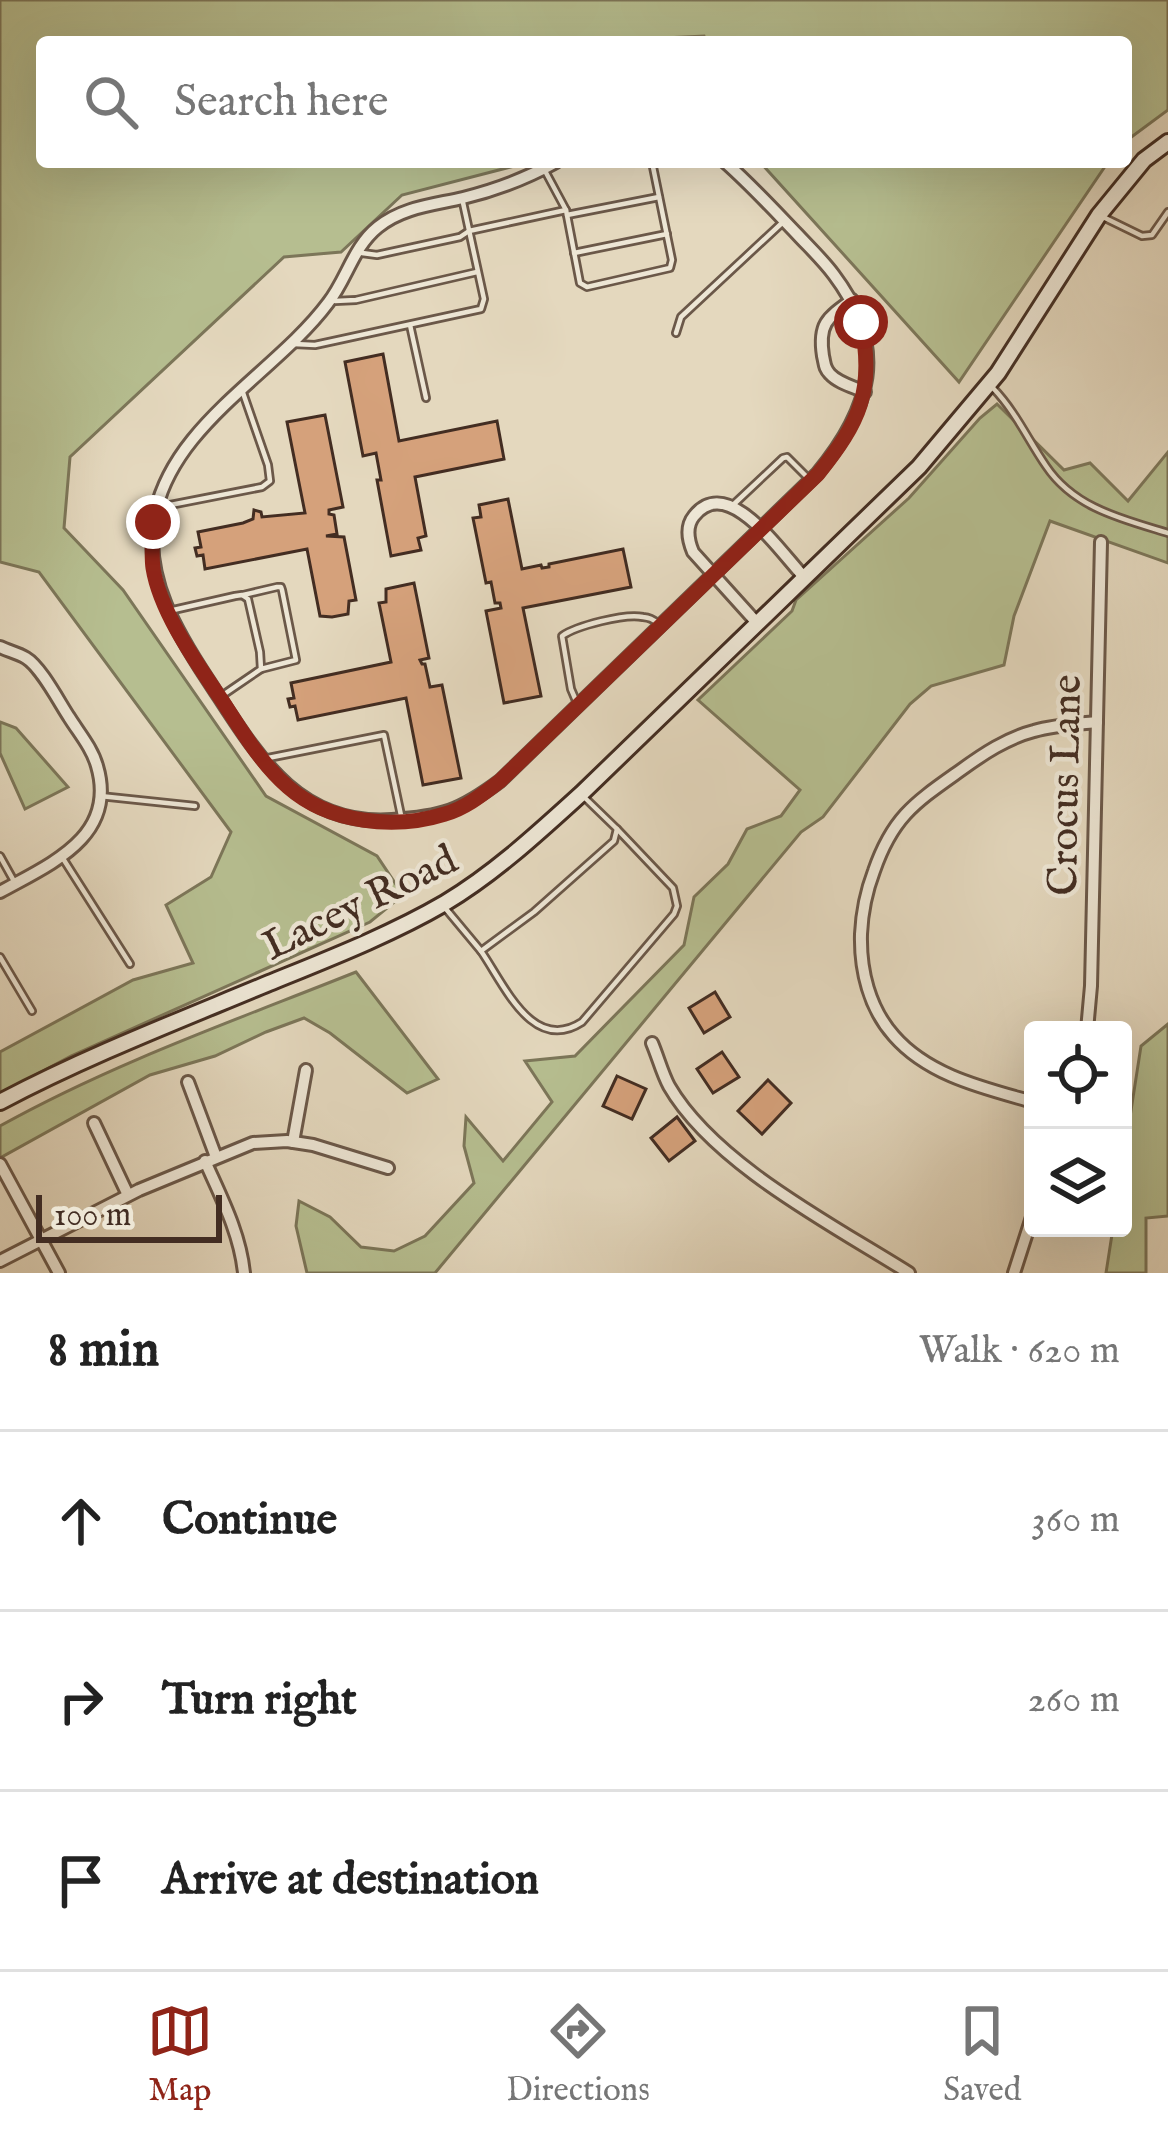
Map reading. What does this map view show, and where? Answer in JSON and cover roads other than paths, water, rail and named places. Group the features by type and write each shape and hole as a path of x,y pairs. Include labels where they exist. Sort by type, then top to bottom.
{"main road":[{"name":"Lacey Road","path":"0,1102 90,1057 328,959 443,904 526,844 919,467 989,384 1099,215 1144,160 1168,142"}],"street":[{"path":"544,169 462,198 420,206 376,229 330,301 187,446 163,482 153,522 153,569 189,651 286,786 311,804 356,820 445,814 470,804 500,781 811,481 856,420 865,392 866,345 851,300 832,272 731,168"},
{"path":"851,300 830,316 820,338 830,374 865,392"},
{"path":"758,623 693,552 688,527 700,511 712,503 733,505 804,577"},
{"name":"Crocus Lane","path":"1088,1021 1101,542"},
{"path":"0,647 30,660 67,714 91,750 100,796 91,829 79,843 0,892"},
{"path":"1024,1099 960,1081 924,1062 892,1034 874,1006 863,973 861,925 866,893 884,840 907,810 932,790 979,757 1029,731 1097,722"},
{"path":"652,1042 668,1083 705,1133 764,1180 909,1273"},
{"path":"293,1142 306,1070"},
{"path":"188,1082 241,1249 244,1273"},
{"path":"94,1123 128,1195"},
{"path":"0,1261 128,1195 265,1141 293,1142 388,1168"},
{"path":"0,1164 59,1273"},
{"path":"1014,1273 1026,1237"}],"lane":[{"path":"544,169 567,212 580,283 587,287 670,268 653,168"},
{"path":"358,251 377,255 469,231 659,197"},
{"path":"288,344 315,345 481,309 484,299 462,198"},
{"path":"1099,215 1142,236 1152,235 1168,212"},
{"path":"676,333 681,316 784,221"},
{"path":"574,253 667,234"},
{"path":"330,301 478,272"},
{"path":"410,325 426,398"},
{"path":"989,384 1012,408 1048,470 1070,494 1087,506 1168,533"},
{"path":"157,508 262,487 270,481 242,389"},
{"path":"733,505 782,458 811,481"},
{"path":"169,611 281,587 296,660 261,669 220,698"},
{"path":"242,595 248,599 261,669"},
{"path":"578,706 562,636 634,616 649,617 661,625"},
{"path":"263,759 384,735 402,820"},
{"path":"443,904 538,1027 556,1032 582,1022 677,906 673,888 581,794"},
{"path":"100,796 196,806"},
{"path":"481,952 573,878 614,841 617,830"},
{"path":"0,856 15,883"},
{"path":"62,856 130,964"},
{"path":"0,957 32,1011"}]}
